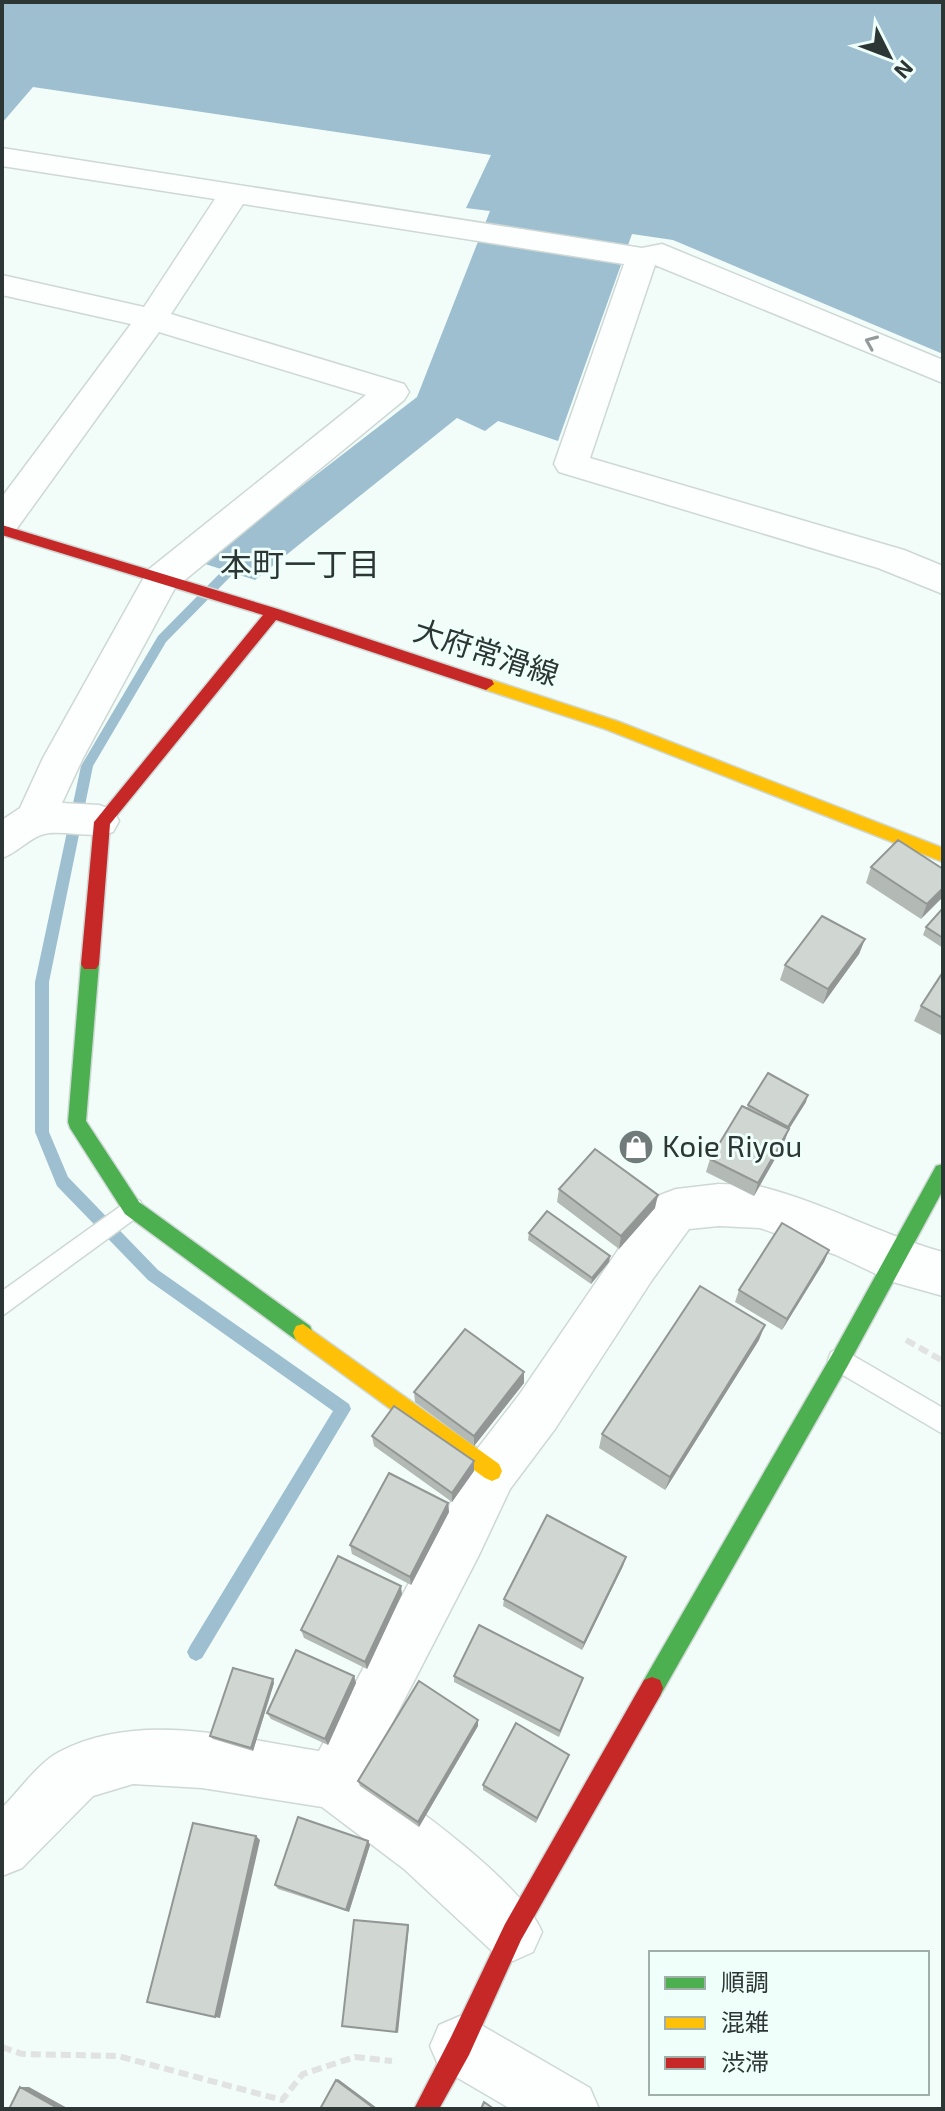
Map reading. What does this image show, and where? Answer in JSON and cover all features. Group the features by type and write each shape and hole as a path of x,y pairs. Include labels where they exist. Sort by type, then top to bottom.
{"street":[{"path":"2,157 233,195 457,224 642,258 662,254 943,372"},
{"path":"2,522 152,319 233,195"},
{"path":"642,258 571,464 891,559 943,581"},
{"path":"2,285 152,319 392,392 172,582 63,758 40,819"},
{"name":"大府常滑線","path":"2,530 273,613 611,725 943,855"},
{"path":"273,613 100,822 77,1122 131,1210 492,1471"},
{"path":"2,842 40,819 100,822"},
{"path":"426,2109 513,1932 840,1360 943,1172"},
{"path":"333,1781 460,1539 492,1471 537,1412 635,1265 676,1210 719,1205 760,1207 850,1239 893,1260 943,1274"},
{"path":"2,1848 76,1773 133,1756 202,1760 333,1781 424,1849 513,1932"},
{"path":"454,2057 569,2109"}],"lane":[{"path":"2,1305 131,1210"},
{"path":"840,1360 943,1422"}],"path":[{"path":"2,2047 22,2054 118,2056 282,2100 303,2074 355,2057 454,2057"}],"water":[{"path":"2,2 943,2 943,354 673,240 632,234 558,441 498,421 485,431 457,418 255,580 202,563 417,397 490,211 466,208 491,155 33,87 2,123"}],"building":[{"path":"898,840 943,869 943,888 927,904 871,867"},
{"path":"943,908 943,938 926,927"},
{"path":"822,916 865,939 828,989 785,965"},
{"path":"943,972 943,1018 921,1006"},
{"path":"768,1073 808,1095 788,1127 748,1105"},
{"path":"742,1106 789,1129 758,1183 710,1159"},
{"path":"595,1149 658,1195 621,1236 559,1189"},
{"path":"547,1211 610,1256 592,1278 529,1233"},
{"path":"782,1223 829,1250 787,1319 739,1290"},
{"path":"700,1286 765,1325 670,1477 602,1434"},
{"path":"465,1329 524,1372 474,1436 414,1392"},
{"path":"394,1406 474,1461 452,1493 372,1436"},
{"path":"389,1473 448,1503 410,1577 350,1545"},
{"path":"547,1515 626,1557 584,1643 504,1599"},
{"path":"338,1556 401,1586 365,1662 301,1630"},
{"path":"479,1625 583,1678 560,1731 454,1676"},
{"path":"296,1650 354,1676 325,1739 267,1713"},
{"path":"233,1668 273,1679 251,1748 210,1736"},
{"path":"419,1681 478,1720 418,1822 358,1781"},
{"path":"516,1723 569,1755 537,1818 483,1785"},
{"path":"298,1817 368,1841 346,1910 275,1885"},
{"path":"193,1823 256,1836 215,2017 147,2002"},
{"path":"354,1920 408,1925 396,2032 342,2026"},
{"path":"336,2080 375,2109 320,2109"},
{"path":"20,2087 59,2109 9,2109"},
{"path":"484,2102 494,2109 481,2109"}],"waterway":[{"path":"196,1652 343,1409 153,1275 62,1181 42,1132 42,982 87,766 162,639 228,572"}],"traffic: fast":[{"path":"90,964 77,1122 132,1208 303,1333"},
{"path":"652,1688 840,1360 943,1172"}],"traffic: slow":[{"path":"486,684 611,725 943,855"},
{"path":"303,1333 492,1471"}],"traffic: jam":[{"path":"2,530 273,613 486,684"},
{"path":"90,964 102,822 273,613"},
{"path":"426,2109 460,2046 513,1932 652,1688"}],"place":[{"name":"Koie Riyou","path":"636,1147"}],"district":[{"name":"本町一丁目","path":"300,565"}]}
